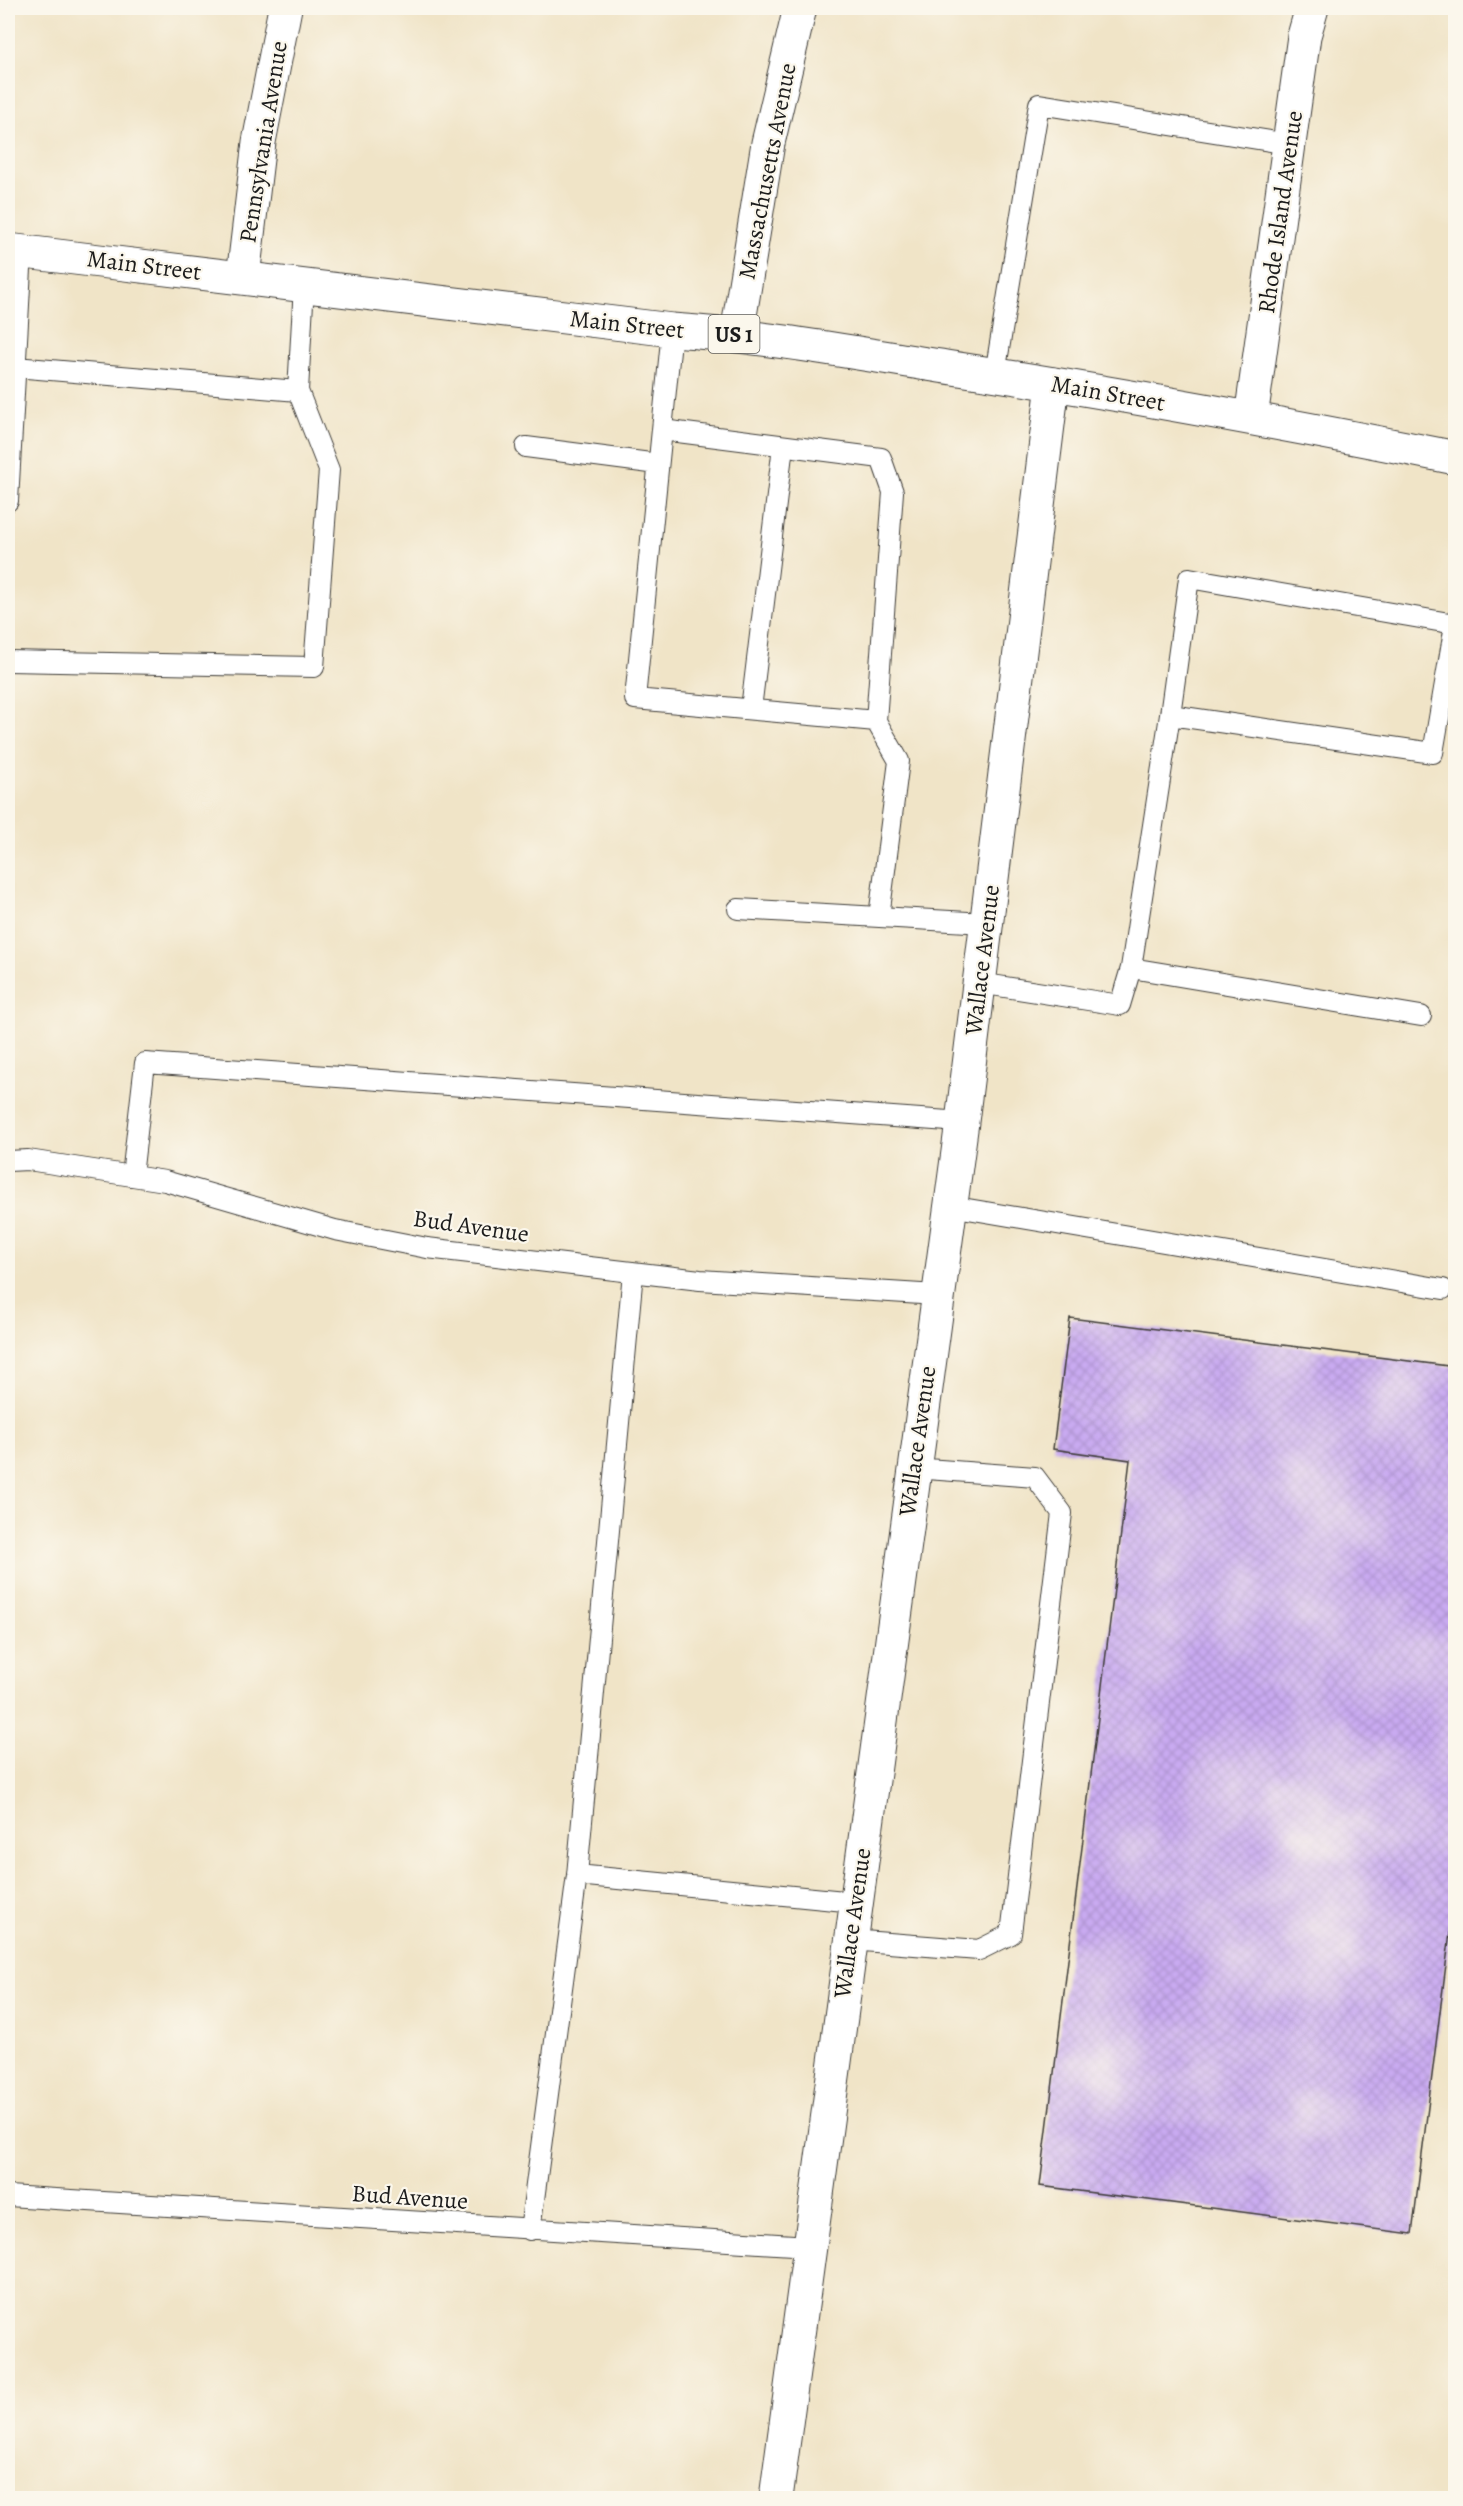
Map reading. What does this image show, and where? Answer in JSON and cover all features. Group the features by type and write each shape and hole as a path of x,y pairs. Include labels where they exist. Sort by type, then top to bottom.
{"street":[{"name":"Pennsylvania Avenue","path":"243,277 259,142 285,8"},
{"name":"Massachusetts Avenue","path":"737,334 768,143 800,8"},
{"name":"Rhode Island Avenue","path":"1251,418 1304,36 1312,8"},
{"name":"Main Street","path":"14,250 672,330 737,334 995,374 1251,418 1455,458"},
{"name":"Wallace Avenue","path":"776,2499 913,1468 962,1122 1053,384"}],"lane":[{"path":"995,374 1039,104 1289,144"},
{"path":"8,501 15,367 14,250"},
{"path":"8,661 314,668 329,471 298,391 304,285"},
{"path":"672,330 635,699 876,721"},
{"path":"15,367 298,391"},
{"path":"662,430 881,458 892,492 876,721 899,761 879,917"},
{"path":"751,710 783,446"},
{"path":"526,447 658,464"},
{"path":"979,983 1120,1005 1131,968 1189,578 1455,622 1433,753 1170,715"},
{"path":"738,909 986,924"},
{"path":"1131,968 1421,1016"},
{"path":"132,1176 145,1063 962,1122"},
{"name":"Bud Avenue","path":"8,1161 27,1160 165,1181 335,1230 428,1248 700,1280 937,1295"},
{"path":"950,1206 1443,1289"},
{"path":"530,2230 577,1875 633,1272"},
{"path":"850,1940 979,1950 1011,1934 1062,1513 1035,1477 913,1468"},
{"path":"577,1875 855,1902"},
{"name":"Bud Avenue","path":"8,2196 809,2246"}],"building":[{"path":"1070,1318 1456,1367 1456,1885 1412,2234 1040,2186 1130,1460 1053,1449"}]}
